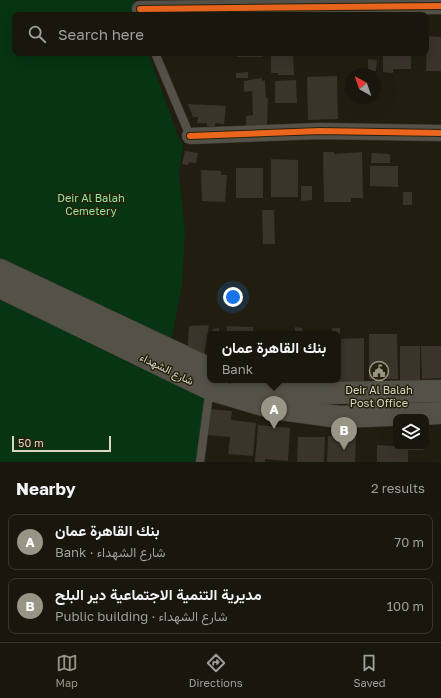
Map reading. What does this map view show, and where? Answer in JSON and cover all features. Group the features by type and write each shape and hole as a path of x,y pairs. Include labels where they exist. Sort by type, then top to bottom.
{"main road":[{"name":"شارع الشهداء","path":"0,270 207,377"},
{"name":"شارع الشهداء","path":"0,287 207,378"},
{"name":"شارع الشهداء","path":"219,383 273,408 339,417 441,413"},
{"path":"251,383 273,390 320,392 441,391"}],"street":[{"path":"140,8 441,6"},
{"path":"190,136 320,131 441,133"}],"lane":[{"path":"156,56 190,136"},
{"path":"200,462 211,383"}],"green space":[{"name":"Deir Al Balah Cemetery","path":"0,0 135,0 138,12 12,12 12,56 149,56 178,136 183,145 179,173 185,233 182,285 170,348 0,263"},
{"path":"0,293 207,398 199,462 0,462"}],"building":[{"path":"429,36 441,37 441,71 426,71 426,56 429,56"},
{"path":"237,56 263,56 263,57"},
{"path":"271,56 293,56 294,75 278,75 278,73 271,73"},
{"path":"383,56 411,56 411,69 393,69 393,73 383,72"},
{"path":"368,59 377,60 376,68 368,68"},
{"path":"248,72 248,78 236,78 236,73"},
{"path":"337,76 338,119 308,120 307,77"},
{"path":"262,78 262,81 265,80 266,98 268,98 267,125 246,126 246,116 253,115 252,91 244,92 244,81"},
{"path":"296,80 297,103 275,103 275,81"},
{"path":"188,104 226,106 224,124 215,123 215,127 207,126 207,123 197,123 198,117 193,117"},
{"path":"185,151 198,153 196,163 189,162 188,165 182,164"},
{"path":"323,152 334,152 334,154 362,152 363,198 351,198 351,202 324,202"},
{"path":"372,153 390,154 390,163 371,163"},
{"path":"271,159 298,160 298,197 271,197"},
{"path":"370,166 398,166 398,187 370,186"},
{"path":"236,168 263,168 263,198 236,198"},
{"path":"201,170 221,171 221,175 227,175 225,202 202,201"},
{"path":"301,186 312,186 312,200 301,201"},
{"path":"403,192 412,192 412,205 403,205"},
{"path":"262,210 274,210 275,244 263,244"},
{"path":"209,325 203,362 187,356 189,326"},
{"path":"227,326 253,327 253,331 227,331"},
{"path":"295,327 302,328 302,331 295,331"},
{"path":"219,328 219,331 213,331 213,329"},
{"path":"332,328 340,328 340,331 332,331"},
{"path":"369,334 397,334 398,379 369,379"},
{"path":"364,338 364,382 341,383 341,339"},
{"path":"400,346 420,346 420,380 400,380"},
{"path":"421,346 441,346 441,378 422,379"},
{"path":"208,409 232,411 231,420 256,423 253,456 228,454 230,437 206,435"},
{"path":"258,425 290,428 288,461 265,459 265,462 255,462"},
{"path":"328,436 356,437 355,462 327,462"},
{"path":"298,437 325,437 324,462 297,462"},
{"path":"377,445 393,446 393,450 408,450 408,462 377,462"}],"cycle path":[{"path":"140,9 441,6"},
{"path":"190,136 320,131 441,133"}],"place":[{"name":"Deir Al Balah Post Office","path":"379,371"},
{"name":"بنك القاهرة عمان","path":"274,429"},
{"name":"مديرية التنمية الاجتماعية دير البلح","path":"344,450"}]}
